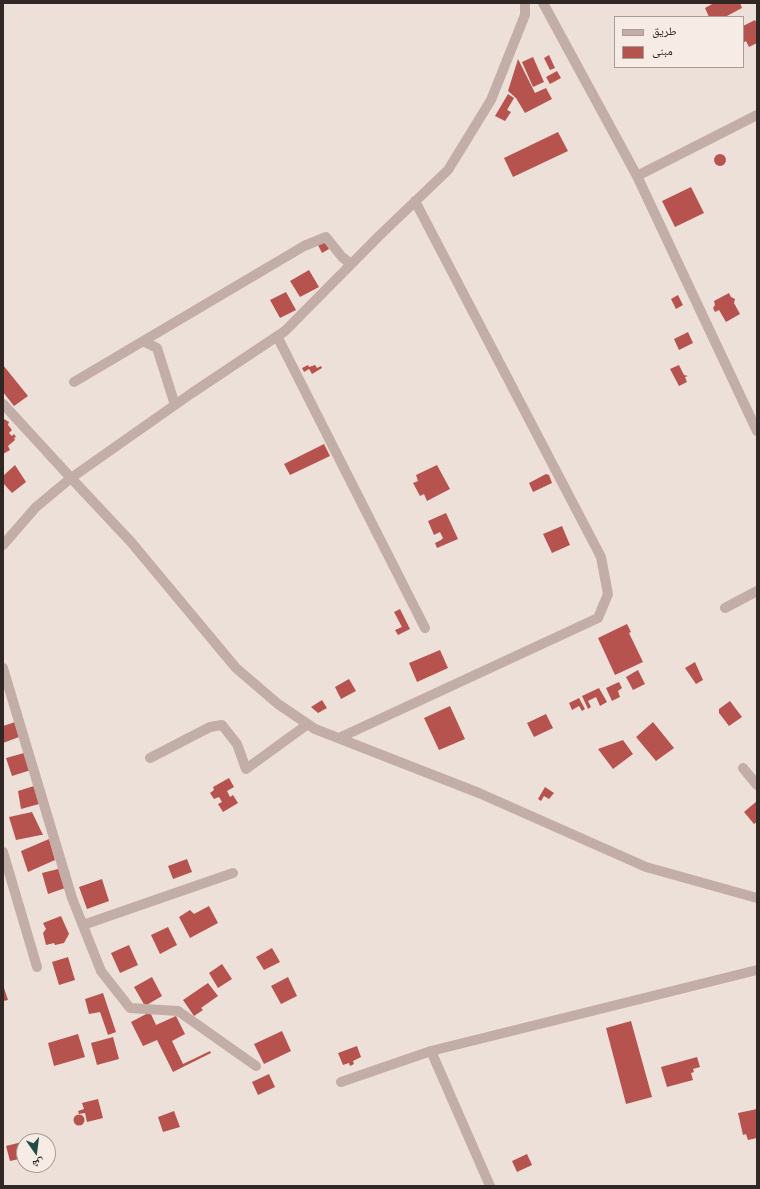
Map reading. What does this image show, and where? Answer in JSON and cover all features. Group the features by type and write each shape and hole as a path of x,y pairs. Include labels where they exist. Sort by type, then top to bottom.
{"street":[{"path":"3,544 36,507 70,478 285,331 448,170 491,100 525,15 525,3"},
{"path":"548,5 637,176 757,431"},
{"path":"637,176 757,115"},
{"path":"339,738 598,618 608,594 601,557 415,201"},
{"path":"74,382 304,246 326,237 342,257 352,264"},
{"path":"277,336 425,628"},
{"path":"143,341 156,348 175,405"},
{"path":"3,404 70,478 131,542 236,668 278,704 315,729 479,793 646,867 757,898"},
{"path":"725,608 757,591"},
{"path":"3,668 72,898 101,971 130,1008 178,1011 256,1066"},
{"path":"150,758 210,727 222,725 237,744 246,769 308,724"},
{"path":"743,768 757,785"},
{"path":"3,852 37,967"},
{"path":"82,925 233,873"},
{"path":"341,1082 432,1051 757,970"},
{"path":"432,1051 490,1186"}],"building":[{"path":"714,3 740,3 742,8 727,16 709,16 705,8"},
{"path":"755,20 757,24 757,43 749,47 746,41 744,42 744,26"},
{"path":"549,55 555,68 550,70 544,58"},
{"path":"533,57 544,82 533,87 522,62"},
{"path":"518,59 535,93 546,88 552,99 525,113 516,98 508,91"},
{"path":"557,71 561,78 550,84 546,77"},
{"path":"508,94 514,98 507,110 511,112 505,121 495,116"},
{"path":"558,132 568,151 513,177 504,158"},
{"path":"718,154 722,154 726,160 722,166 718,166 714,162 714,158"},
{"path":"691,187 704,213 675,227 662,201"},
{"path":"325,242 329,249 322,253 318,245"},
{"path":"309,270 319,287 300,297 290,281"},
{"path":"286,292 296,310 280,318 270,300"},
{"path":"729,293 731,297 735,299 734,303 740,314 726,322 719,310 715,312 713,308 715,305 714,301"},
{"path":"678,295 683,305 676,309 671,299"},
{"path":"688,332 693,343 679,350 674,339"},
{"path":"3,365 28,396 14,406 3,392"},
{"path":"308,365 309,367 315,365 317,368 321,366 322,368 312,374 309,369 304,372 302,368"},
{"path":"679,365 684,375 688,376 685,377 687,382 679,386 670,369"},
{"path":"4,419 9,422 8,425 12,430 9,433 12,436 14,434 16,437 14,438 15,440 8,446 10,450 3,454 3,420"},
{"path":"324,444 330,456 290,475 284,464"},
{"path":"15,465 26,482 12,493 3,483 3,476"},
{"path":"437,465 450,489 427,501 424,494 420,496 413,483 418,481 416,475"},
{"path":"546,474 549,475 552,483 533,492 529,483"},
{"path":"446,513 458,539 437,548 435,543 443,538 440,532 434,535 428,521"},
{"path":"562,526 570,545 552,553 543,534"},
{"path":"400,609 410,629 398,635 395,630 402,627 394,612"},
{"path":"627,624 631,632 629,633 643,662 615,675 598,638"},
{"path":"440,650 448,668 417,682 409,663"},
{"path":"695,662 703,680 696,684 685,668"},
{"path":"638,670 645,684 633,690 626,677"},
{"path":"349,679 356,691 341,699 335,687"},
{"path":"619,682 622,688 618,691 620,697 612,701 606,688"},
{"path":"599,688 607,702 600,706 596,697 588,701 591,707 588,709 582,696"},
{"path":"579,698 585,709 582,711 579,706 572,710 569,703"},
{"path":"322,700 327,708 318,713 311,707"},
{"path":"730,701 742,717 729,726 719,713 719,709"},
{"path":"450,706 465,739 439,750 424,718"},
{"path":"546,714 553,728 534,737 527,723"},
{"path":"15,722 19,737 3,743 3,726"},
{"path":"653,722 674,748 656,761 636,737"},
{"path":"623,740 633,754 613,769 598,749"},
{"path":"24,753 31,770 12,776 6,758"},
{"path":"229,778 234,787 227,791 230,797 233,795 238,803 223,812 218,804 222,802 219,797 214,799 210,793 214,790 213,787"},
{"path":"34,786 39,804 21,809 18,791"},
{"path":"545,787 554,793 549,799 544,796 541,801 538,799"},
{"path":"757,801 757,822 754,824 744,812"},
{"path":"32,812 43,835 16,840 9,817"},
{"path":"49,839 55,860 28,872 21,851"},
{"path":"187,859 192,872 173,879 168,866"},
{"path":"62,868 68,887 48,894 42,873"},
{"path":"102,879 109,901 87,909 79,887"},
{"path":"209,906 218,923 190,938 179,917 190,910 194,914"},
{"path":"61,916 69,934 64,943 46,945 43,933 46,929 43,923"},
{"path":"168,927 177,945 160,954 151,935"},
{"path":"129,945 138,965 120,973 111,953"},
{"path":"272,948 280,962 264,970 256,957"},
{"path":"68,957 75,980 59,985 52,962"},
{"path":"222,964 232,979 218,988 209,973"},
{"path":"152,977 162,996 145,1006 134,987"},
{"path":"288,977 297,996 281,1004 271,986"},
{"path":"208,983 218,996 201,1008 203,1010 194,1016 183,1000"},
{"path":"3,985 8,1000 3,1001"},
{"path":"103,993 116,1032 108,1035 100,1012 89,1014 85,999"},
{"path":"150,1012 156,1025 176,1016 185,1034 172,1041 183,1064 210,1051 211,1053 173,1072 157,1040 143,1046 131,1022"},
{"path":"631,1021 652,1097 626,1104 606,1028"},
{"path":"282,1031 291,1051 264,1064 254,1044"},
{"path":"78,1034 85,1057 54,1066 48,1043"},
{"path":"113,1037 119,1059 97,1065 91,1043"},
{"path":"357,1046 361,1057 353,1061 354,1064 350,1066 349,1063 343,1065 338,1053"},
{"path":"697,1057 700,1067 693,1069 694,1072 691,1073 693,1080 667,1087 661,1067"},
{"path":"269,1074 275,1087 258,1095 252,1082"},
{"path":"98,1099 103,1118 87,1122 85,1113 79,1114 78,1111 84,1109 82,1103"},
{"path":"757,1109 757,1138 748,1140 746,1134 743,1135 738,1113"},
{"path":"174,1111 180,1127 163,1132 158,1117"},
{"path":"77,1115 81,1115 83,1116 83,1124 77,1125 74,1122 74,1118"},
{"path":"16,1144 16,1160 10,1161 6,1146"},
{"path":"527,1154 532,1165 517,1172 512,1161"}]}
